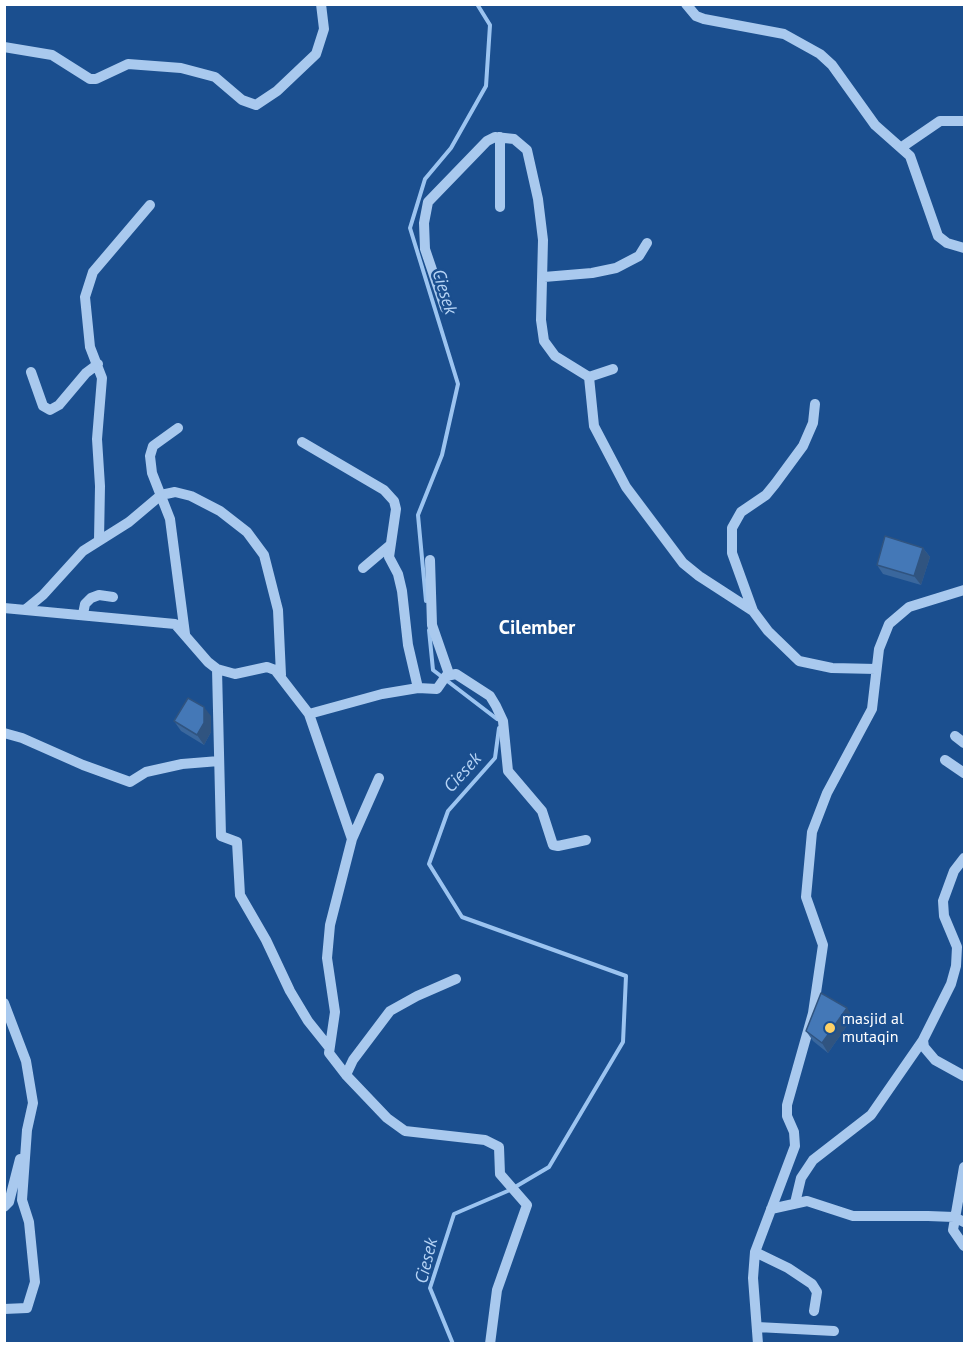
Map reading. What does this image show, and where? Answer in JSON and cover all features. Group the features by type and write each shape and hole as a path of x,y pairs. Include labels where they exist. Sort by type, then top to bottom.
{"street":[{"path":"4,47 52,55 90,79 128,64 181,68 214,77 242,100 250,105 258,105 296,74 316,54 324,29 321,4"},
{"path":"686,4 696,16 704,20 773,32 811,48 832,65 875,125 910,156 938,236 947,243 964,248"},
{"path":"902,147 940,121 964,121"},
{"path":"500,137 500,207"},
{"path":"445,308 425,249 426,207 432,196 488,141 500,137 514,139 521,143 530,161 538,199 544,277 541,320 544,341 555,356 589,377"},
{"path":"99,540 100,486 97,438 102,378 90,347 85,315 87,283 124,232 150,205"},
{"path":"544,277 592,273 616,268 639,256 647,243"},
{"path":"31,372 43,406 50,410 59,405 86,373 98,364"},
{"path":"589,377 613,369"},
{"path":"589,377 594,426 626,487 643,513 690,569 753,610"},
{"path":"815,404 810,432 798,453 766,495 741,512 732,528 732,553 753,610 768,631 799,661 832,668 876,669"},
{"path":"178,428 158,440 151,450 152,473 170,519 185,634"},
{"path":"302,442 388,493 396,509 389,546 390,560 398,574 402,591 408,645 418,688"},
{"path":"26,609 49,589 71,561 99,540 129,522 161,495 175,492 200,500 220,511 257,542 266,562 278,610 281,675"},
{"path":"363,568 389,546"},
{"path":"309,714 382,694 418,688 431,690 440,688 447,675 432,626 430,560"},
{"path":"758,1344 753,1278 755,1252 795,1146 794,1132 788,1120 787,1105 813,1012 823,945 806,897 811,839 827,793 872,709 876,669 884,633 896,615 909,607 964,590"},
{"path":"83,614 85,604 91,598 99,595 113,597"},
{"path":"4,608 175,624 208,662 218,669 235,674 267,667 281,675 309,714 352,839"},
{"path":"218,669 221,836 237,842 240,895 308,1022 328,1046"},
{"path":"447,675 459,676 490,696 505,728 508,771 542,811 553,844 558,846 586,840"},
{"path":"4,733 130,782 155,770 182,764 219,761"},
{"path":"945,760 964,773"},
{"path":"379,778 352,839 330,925 327,958 335,1011 328,1046 329,1053 346,1075 387,1118 405,1131 494,1142 501,1150 499,1171 505,1183 526,1203 497,1290 490,1344"},
{"path":"795,1203 801,1179 813,1160 871,1115 923,1040 951,984 956,966 957,947 944,916 944,901 954,871 964,858"},
{"path":"346,1075 353,1060 390,1011 456,979"},
{"path":"4,1003 21,1044 33,1103 26,1142 9,1202 4,1207"},
{"path":"923,1040 926,1052 935,1060 964,1076"},
{"path":"4,1309 27,1308 35,1282 29,1222 22,1200 26,1142"},
{"path":"964,1167 954,1217 954,1235 964,1246"},
{"path":"771,1209 807,1201 853,1216 876,1218 899,1214 954,1217 964,1222"},
{"path":"755,1252 788,1268 812,1284 817,1292 814,1311"},
{"path":"757,1327 834,1331"}],"building":[{"path":"885,536 923,548 914,576 877,565"},
{"path":"188,698 204,707 204,723 197,735 174,721"},
{"path":"821,993 847,1008 822,1043 806,1031"}],"waterway":[{"name":"Ciesek","path":"426,601 418,515 442,455 458,384 410,228 425,179 451,148 486,86 490,25 477,4"},
{"name":"Ciesek","path":"429,630 433,670 497,719"},
{"name":"Ciesek","path":"453,1344 430,1288 454,1214 510,1190 549,1167 623,1042 626,976 462,917 429,864 448,811 495,758 499,728"}],"place":[{"name":"masjid al mutaqin","path":"830,1028"}],"district":[{"name":"Cilember","path":"537,628"}]}
